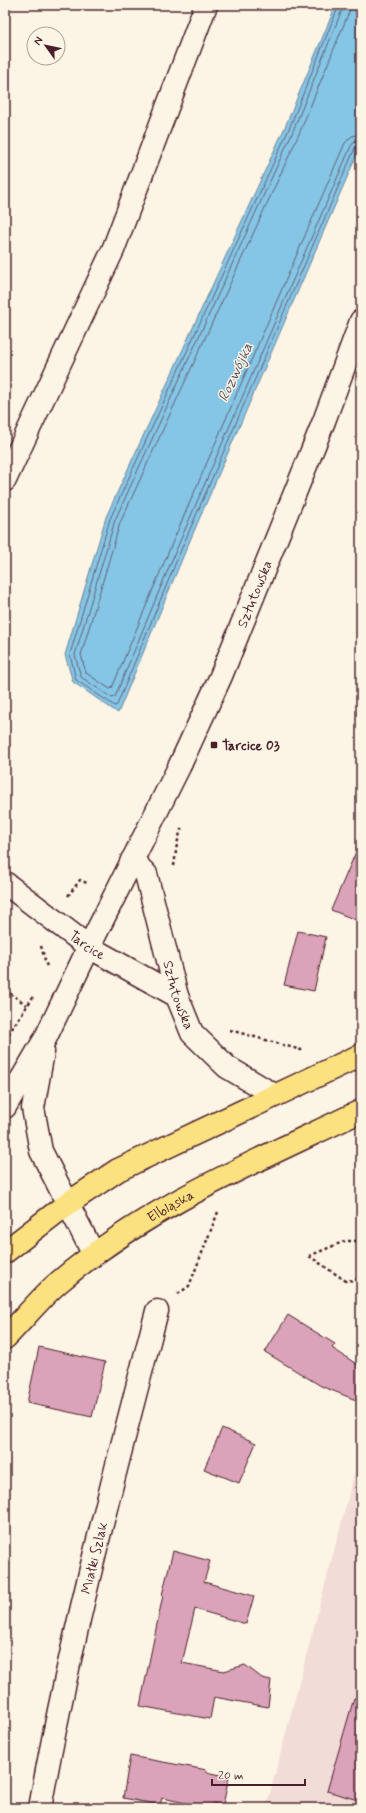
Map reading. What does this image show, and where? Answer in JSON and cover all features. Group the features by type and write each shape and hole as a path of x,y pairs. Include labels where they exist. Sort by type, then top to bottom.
{"main road":[{"path":"5,1252 67,1204 118,1170 361,1055"},
{"name":"Elbląska","path":"5,1338 58,1282 159,1210 226,1175 361,1111"}],"street":[{"path":"5,480 113,250 206,5"},
{"name":"Sztutowska","path":"5,1107 45,1039 179,767 221,676 324,421 361,321"},
{"name":"Sztutowska","path":"132,860 146,874 177,996 192,1033 228,1067 274,1095"},
{"name":"Tarcice","path":"5,883 89,947 177,996"},
{"name":"Sztutowska","path":"45,1039 33,1108 41,1151 94,1255"},
{"name":"Miałki Szlak","path":"40,1808 52,1744 101,1524 157,1311"}],"path":[{"path":"173,871 177,844 183,824"},
{"path":"5,990 27,1005"},
{"path":"229,1030 301,1050 308,1049"},
{"path":"211,1215 225,1208"},
{"path":"157,1311 189,1286 218,1212"},
{"path":"361,1241 345,1240 309,1256 346,1281 361,1278"},
{"path":"5,1371 15,1360"}],"shaded area":[{"path":"361,1468 361,1808 266,1808 355,1471"}],"water":[{"name":"Rozwójka","path":"336,5 361,5 361,145 185,552 118,713 73,682 65,655 106,517 285,127"}],"building":[{"path":"361,840 361,922 331,910"},
{"path":"298,931 326,937 314,991 284,985"},
{"path":"288,1315 335,1344 332,1348 361,1367 361,1402 321,1386 265,1352"},
{"path":"39,1347 105,1362 92,1417 27,1403"},
{"path":"222,1428 256,1443 239,1483 204,1469"},
{"path":"173,1551 210,1561 204,1582 254,1596 246,1624 195,1609 182,1663 224,1671 245,1665 262,1678 271,1680 268,1707 214,1697 210,1719 140,1706 162,1595"},
{"path":"354,1698 361,1699 361,1801 327,1791"},
{"path":"130,1756 207,1770 206,1772 229,1777 223,1805 213,1803 212,1808 210,1808 162,1798 160,1805 123,1798"}],"place":[{"name":"Tarcice 03","path":"214,745"}]}
